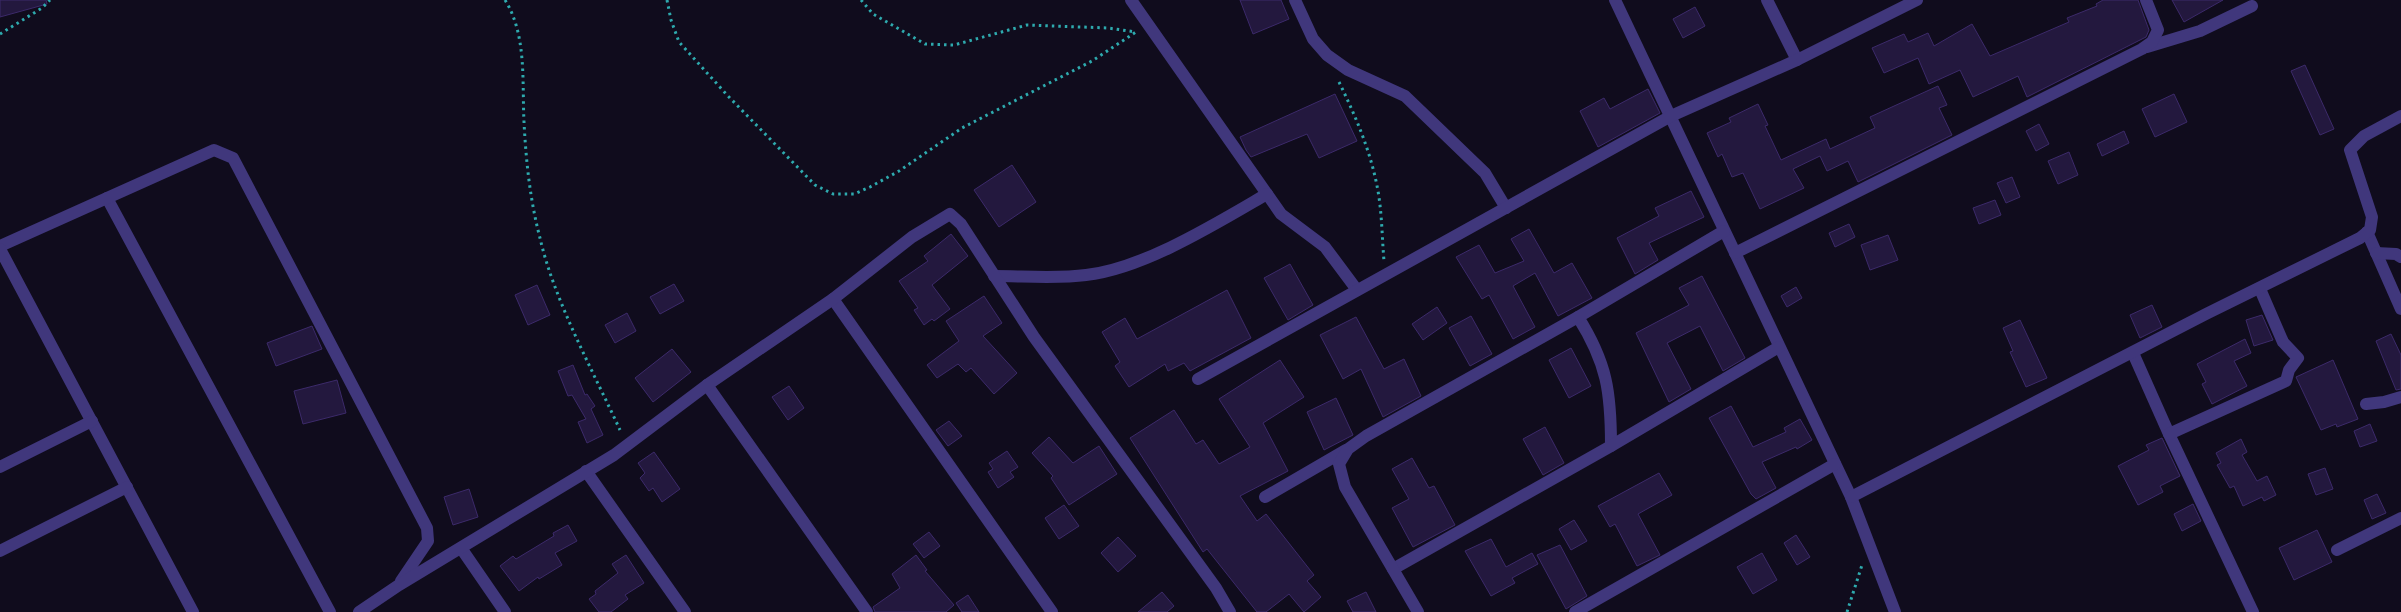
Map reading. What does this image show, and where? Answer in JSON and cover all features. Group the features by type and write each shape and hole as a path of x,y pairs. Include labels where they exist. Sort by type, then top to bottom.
{"street":[{"path":"1131,0 1281,214 1325,247 1357,290"},
{"path":"1295,0 1314,39 1327,54 1348,70 1404,96 1485,173 1506,208"},
{"path":"1615,0 1851,498 1895,612"},
{"path":"1768,0 1797,60"},
{"path":"1198,379 1671,116 1797,60 1917,0"},
{"path":"1735,253 2152,42 2158,30 2146,0"},
{"path":"2142,48 2200,31 2252,6"},
{"path":"1851,498 2360,238 2372,224 2372,217 2350,150 2364,136 2401,116"},
{"path":"193,612 0,248 214,150 233,158 427,528 428,541 398,585"},
{"path":"994,276 1085,276 1112,270 1140,260 1212,226 1266,194"},
{"path":"107,198 330,612"},
{"path":"359,612 398,585 614,455 707,385 833,299 912,237 950,214 961,224 1045,353 1216,588 1230,612"},
{"path":"1265,498 1348,449 1366,436 1578,317 1724,231"},
{"path":"2367,232 2401,309"},
{"path":"2376,253 2396,254 2401,257"},
{"path":"2169,434 2286,381 2289,370 2298,358 2283,342 2260,289"},
{"path":"833,299 1052,612"},
{"path":"1578,317 1600,357 1608,383 1611,446"},
{"path":"1393,569 1611,446 1779,347"},
{"path":"2133,353 2253,612"},
{"path":"707,385 867,612"},
{"path":"2366,404 2384,402 2401,396"},
{"path":"0,467 92,421"},
{"path":"1348,449 1339,464 1345,487 1418,612"},
{"path":"1575,612 1835,464"},
{"path":"586,471 685,612"},
{"path":"0,551 127,487"},
{"path":"2338,550 2401,518"},
{"path":"461,548 506,612"}],"path":[{"path":"0,34 42,8 50,0"},
{"path":"505,0 510,8 521,46 530,193 540,240 553,280 620,430"},
{"path":"667,0 671,20 679,42 728,96 815,185 833,194 854,194 870,187 906,167 962,128 1092,61 1136,32"},
{"path":"860,0 873,14 925,44 954,45 1027,25 1108,28 1154,33"},
{"path":"1339,80 1366,143 1373,167 1378,193 1385,274"},
{"path":"1847,612 1869,544"}],"building":[{"path":"0,0 46,0 47,4 0,17"},
{"path":"1240,0 1281,0 1289,19 1253,34"},
{"path":"2103,0 2138,0 2149,30 2146,37 2027,97 2018,76 1973,97 1960,70 1929,84 1918,58 1884,73 1872,48 1904,34 1908,42 1928,33 1934,46 1972,24 1990,56 2069,22 2067,18 2097,6 2096,4"},
{"path":"2172,0 2223,0 2184,22"},
{"path":"1695,7 1705,26 1683,38 1673,19"},
{"path":"2305,65 2334,129 2320,135 2291,71"},
{"path":"1938,86 1947,105 1939,108 1952,135 1858,182 1848,161 1827,171 1820,156 1793,169 1804,188 1760,209 1743,173 1732,177 1722,154 1718,157 1707,133 1731,122 1729,118 1758,104 1768,125 1765,126 1781,160 1826,139 1830,149 1875,128 1870,117"},
{"path":"1648,89 1660,113 1598,147 1580,111 1604,98 1610,109"},
{"path":"1335,94 1357,141 1319,158 1307,134 1251,157 1246,150 1240,137"},
{"path":"2174,94 2187,122 2155,137 2142,109"},
{"path":"2039,124 2049,144 2036,151 2026,131"},
{"path":"2124,131 2129,143 2102,156 2097,144"},
{"path":"2069,152 2078,175 2058,184 2048,161"},
{"path":"1012,165 1036,202 999,227 974,190"},
{"path":"2012,177 2020,197 2006,203 1997,183"},
{"path":"1691,191 1704,217 1649,243 1658,260 1635,274 1617,238 1659,216 1655,208"},
{"path":"1995,200 2001,215 1979,224 1973,208"},
{"path":"1849,224 1855,237 1835,247 1829,233"},
{"path":"1529,229 1554,273 1572,263 1592,298 1558,316 1535,273 1513,286 1535,327 1513,339 1489,295 1482,299 1456,257 1479,245 1495,273 1524,261 1511,239"},
{"path":"951,234 968,256 932,285 950,309 934,321 932,319 924,325 914,310 918,308 899,281 928,261 924,256"},
{"path":"1888,235 1898,260 1870,270 1861,245"},
{"path":"1290,264 1313,305 1288,320 1264,278"},
{"path":"1702,276 1745,358 1723,371 1700,326 1667,343 1691,389 1669,402 1636,333 1689,305 1679,288"},
{"path":"674,284 684,301 660,314 650,297"},
{"path":"537,285 550,315 528,325 515,295"},
{"path":"1796,287 1802,298 1787,307 1781,296"},
{"path":"1227,290 1251,338 1190,371 1184,363 1168,371 1165,364 1129,387 1115,366 1120,362 1102,332 1125,318 1137,339"},
{"path":"984,296 1002,323 983,336 1017,373 994,394 971,368 966,372 958,364 937,378 927,365 959,341 946,321"},
{"path":"2152,305 2162,327 2140,338 2130,315"},
{"path":"1437,307 1447,323 1423,340 1412,324"},
{"path":"627,313 636,331 615,343 605,325"},
{"path":"2262,315 2273,340 2254,346 2246,320"},
{"path":"1471,316 1492,354 1470,366 1449,328"},
{"path":"1356,317 1384,369 1404,359 1421,396 1383,417 1361,369 1343,379 1320,335"},
{"path":"2020,320 2047,378 2026,387 2010,352 2013,351 2003,328"},
{"path":"312,326 322,349 276,366 267,343"},
{"path":"2391,334 2401,355 2401,389 2396,390 2376,341"},
{"path":"2245,339 2251,353 2234,361 2247,386 2212,404 2202,384 2206,382 2197,364"},
{"path":"1571,348 1591,386 1569,398 1549,360"},
{"path":"672,349 691,372 653,402 635,378"},
{"path":"1280,360 1304,397 1263,423 1288,471 1240,496 1257,521 1266,514 1314,575 1307,581 1321,597 1304,612 1289,594 1266,612 1257,612 1207,549 1203,552 1130,438 1174,410 1196,444 1203,440 1219,464 1250,447 1219,399"},
{"path":"2333,360 2358,419 2337,427 2336,424 2321,430 2296,377"},
{"path":"573,365 585,395 587,394 595,406 591,409 603,435 587,443 578,422 586,419 572,395 568,396 558,371"},
{"path":"337,380 346,413 303,424 294,391"},
{"path":"789,386 804,408 788,420 772,397"},
{"path":"1336,398 1353,435 1324,450 1307,412"},
{"path":"1731,406 1753,447 1786,432 1784,428 1800,419 1812,440 1797,449 1796,447 1762,462 1776,488 1756,499 1751,494 1709,418"},
{"path":"949,421 962,436 948,446 936,430"},
{"path":"2370,424 2377,441 2360,447 2354,431"},
{"path":"1545,427 1564,463 1543,475 1523,439"},
{"path":"1049,437 1073,463 1099,446 1117,474 1069,505 1051,478 1053,476 1032,453"},
{"path":"2162,438 2180,476 2160,486 2163,492 2138,505 2118,466 2149,450 2146,445"},
{"path":"2241,439 2247,452 2242,455 2257,481 2267,476 2276,495 2264,501 2262,497 2243,506 2234,486 2230,488 2217,465 2221,463 2216,453"},
{"path":"1007,451 1018,467 1010,472 1014,477 998,488 988,472 993,469 989,463"},
{"path":"654,452 680,489 662,502 653,488 649,491 640,478 645,473 638,463"},
{"path":"1412,458 1429,488 1434,486 1455,525 1413,547 1392,508 1409,499 1392,469"},
{"path":"2325,468 2333,489 2316,495 2308,474"},
{"path":"1659,473 1672,495 1638,514 1660,555 1637,566 1615,524 1610,527 1598,506"},
{"path":"469,489 478,517 453,525 444,497"},
{"path":"2377,494 2386,513 2372,519 2364,500"},
{"path":"2193,504 2201,521 2182,531 2174,514"},
{"path":"1064,505 1079,526 1059,539 1045,518"},
{"path":"1574,520 1587,541 1571,550 1559,529"},
{"path":"568,525 577,541 555,553 562,565 539,579 538,577 519,591 500,566 513,556 516,559 554,536 553,533"},
{"path":"2317,530 2332,562 2294,580 2279,548"},
{"path":"929,532 940,546 924,558 913,544"},
{"path":"1796,535 1810,557 1797,565 1784,543"},
{"path":"1118,537 1136,556 1118,572 1101,553"},
{"path":"1491,539 1506,567 1532,553 1538,564 1512,578 1515,583 1491,596 1465,551"},
{"path":"1560,545 1587,596 1566,609 1537,555"},
{"path":"1762,553 1777,580 1753,594 1737,567"},
{"path":"626,555 644,583 625,595 628,599 611,612 599,612 589,599 596,594 595,591 618,573 612,564"},
{"path":"916,555 927,570 925,571 954,605 946,612 875,612 873,607 900,588 892,574"},
{"path":"1162,592 1174,606 1167,612 1138,612"},
{"path":"1366,592 1376,612 1353,612 1347,601"},
{"path":"968,595 979,612 962,612 956,603"}]}
